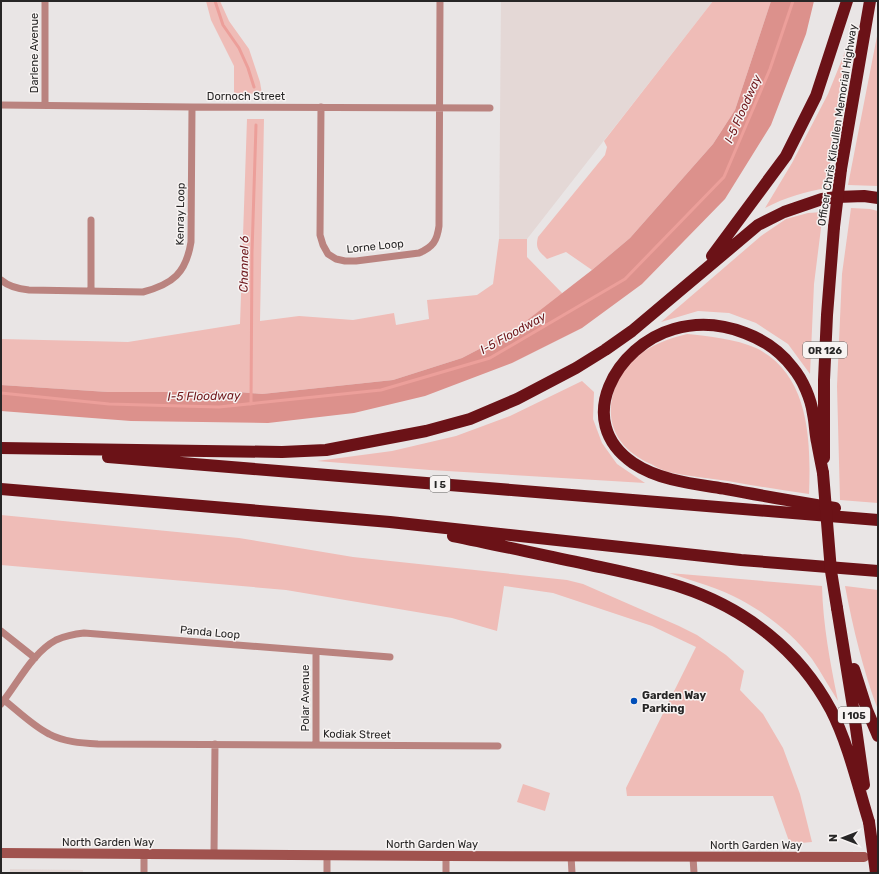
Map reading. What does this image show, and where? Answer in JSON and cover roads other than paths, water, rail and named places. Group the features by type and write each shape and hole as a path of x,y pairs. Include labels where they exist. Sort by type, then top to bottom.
{"highway":[{"path":"701,271 786,156 816,96 847,1"},
{"name":"Officer Chris Kilcullen Memorial Highway","path":"870,1 841,169 834,227 826,316 824,380 825,443 823,473 831,571 853,707 876,873"},
{"path":"1,448 282,452 326,450 426,432 470,418 517,399 576,368 606,350 632,331 701,271 758,225 784,212 822,200 837,197 864,196 878,198"},
{"path":"823,473 813,412 805,389 794,369 784,358 771,346 755,337 724,326 691,325 673,329 653,338 628,356 616,372 608,388 604,404 604,414 610,439 633,463 669,479 878,516"},
{"name":"I 5","path":"1,448 878,520"},
{"path":"1,489 390,522 741,560 878,571"},
{"path":"390,522 645,577 709,597 735,610 779,642 798,662 816,685 831,711 848,752 869,822"},
{"path":"838,608 859,685 871,721 878,736"}],"street":[{"name":"Darlene Avenue","path":"45,105 46,1"},
{"path":"440,1 441,107"},
{"name":"Dornoch Street","path":"1,105 490,108"},
{"name":"Kenray Loop","path":"1,280 18,289 143,292 159,288 172,280 184,267 189,257 191,242 192,107"},
{"name":"Lorne Loop","path":"321,107 320,235 328,254 336,259 356,261 419,253 433,244 438,236 441,107"},
{"path":"91,220 91,291"},
{"path":"1,631 35,658"},
{"name":"Panda Loop","path":"3,702 35,658 47,646 57,640 84,633 390,658"},
{"name":"Polar Avenue","path":"316,652 316,745"},
{"name":"Kodiak Street","path":"3,702 41,730 50,735 76,743 498,746"},
{"path":"214,854 215,744"},
{"name":"North Garden Way","path":"1,853 694,857 864,856"},
{"path":"144,854 144,873"},
{"path":"327,855 327,873"},
{"path":"446,856 446,873"},
{"path":"571,856 572,873"},
{"path":"694,857 694,873"}],"waterway":[{"name":"Channel 6","path":"215,1 223,25 239,48 248,68 254,87"},
{"name":"I-5 Floodway","path":"1,393 109,404 219,407 381,390 490,358 625,279 724,177 770,69 793,1"},
{"name":"Channel 6","path":"251,404 252,253 256,125"}],"place":[{"name":"Garden Way Parking","path":"634,701"}]}
